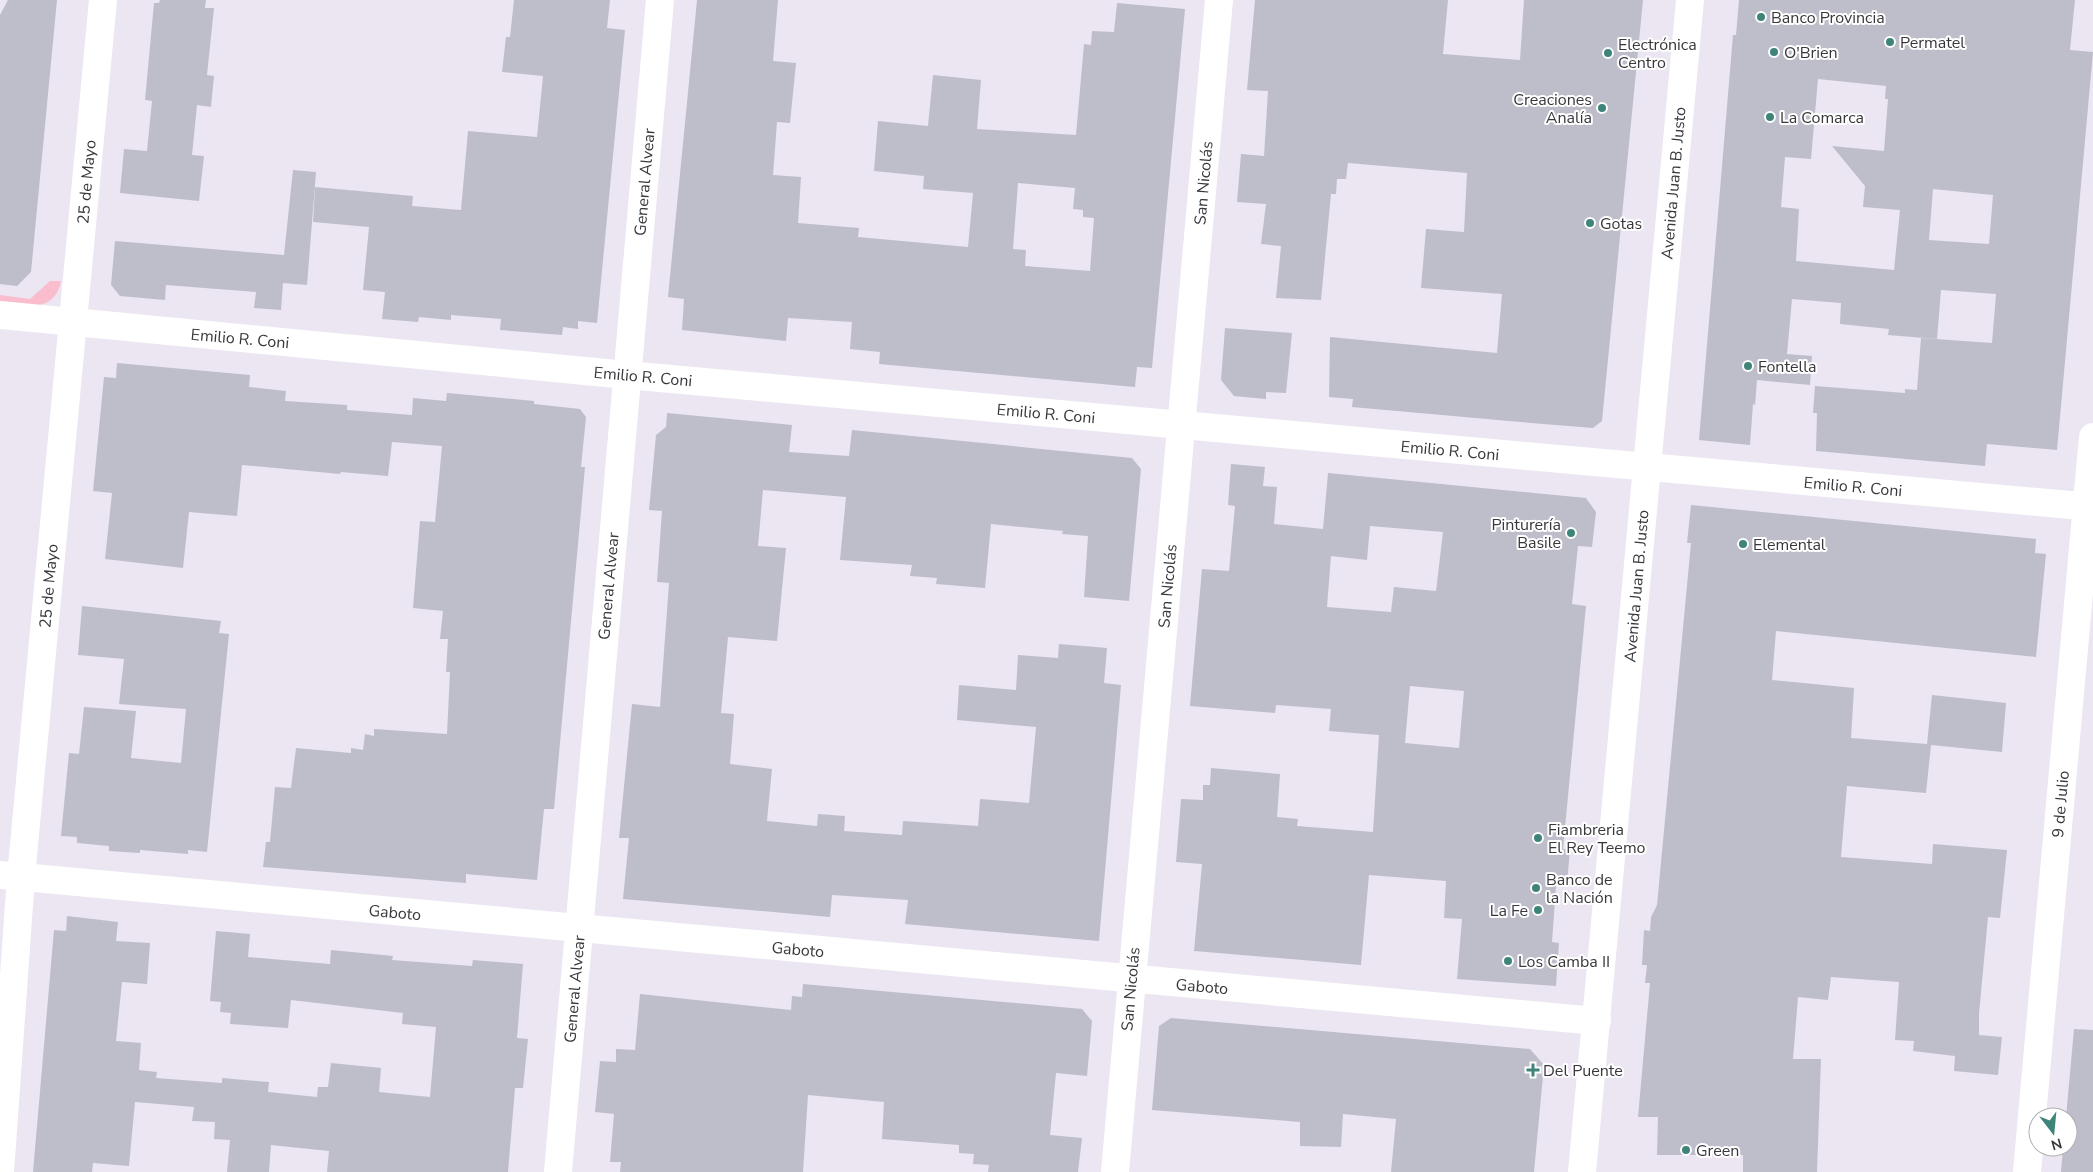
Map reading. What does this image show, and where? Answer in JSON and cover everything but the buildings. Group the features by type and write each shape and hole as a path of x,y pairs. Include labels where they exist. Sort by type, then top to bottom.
{"street":[{"name":"25 de Mayo","path":"0,1172 10,876 73,322 103,0"},
{"name":"General Alvear","path":"558,1172 660,0"},
{"name":"San Nicolás","path":"1115,1172 1219,0"},
{"name":"Avenida Juan B. Justo","path":"1582,1172 1690,0"},
{"name":"Emilio R. Coni","path":"0,315 627,375 1646,468 2090,506"},
{"name":"9 de Julio","path":"2027,1172 2090,506 2093,437"},
{"name":"Gaboto","path":"10,876 1131,980 1597,1021"}],"shaded area":[{"path":"50,281 61,281 58,291 46,303 29,306 0,305 0,295 30,299"}],"place":[{"name":"Banco Provincia","path":"1761,17"},
{"name":"Permatel","path":"1890,42"},
{"name":"O'Brien","path":"1774,52"},
{"name":"Electrónica Centro","path":"1608,53"},
{"name":"Creaciones Analía","path":"1602,108"},
{"name":"La Comarca","path":"1770,117"},
{"name":"Gotas","path":"1590,223"},
{"name":"Fontella","path":"1748,366"},
{"name":"Pinturería Basile","path":"1571,533"},
{"name":"Elemental","path":"1743,544"},
{"name":"Fiambreria El Rey Teemo","path":"1538,838"},
{"name":"Banco de la Nación","path":"1536,888"},
{"name":"La Fe","path":"1538,910"},
{"name":"Los Camba II","path":"1508,961"},
{"name":"Del Puente","path":"1533,1070"},
{"name":"Green","path":"1686,1150"}]}
